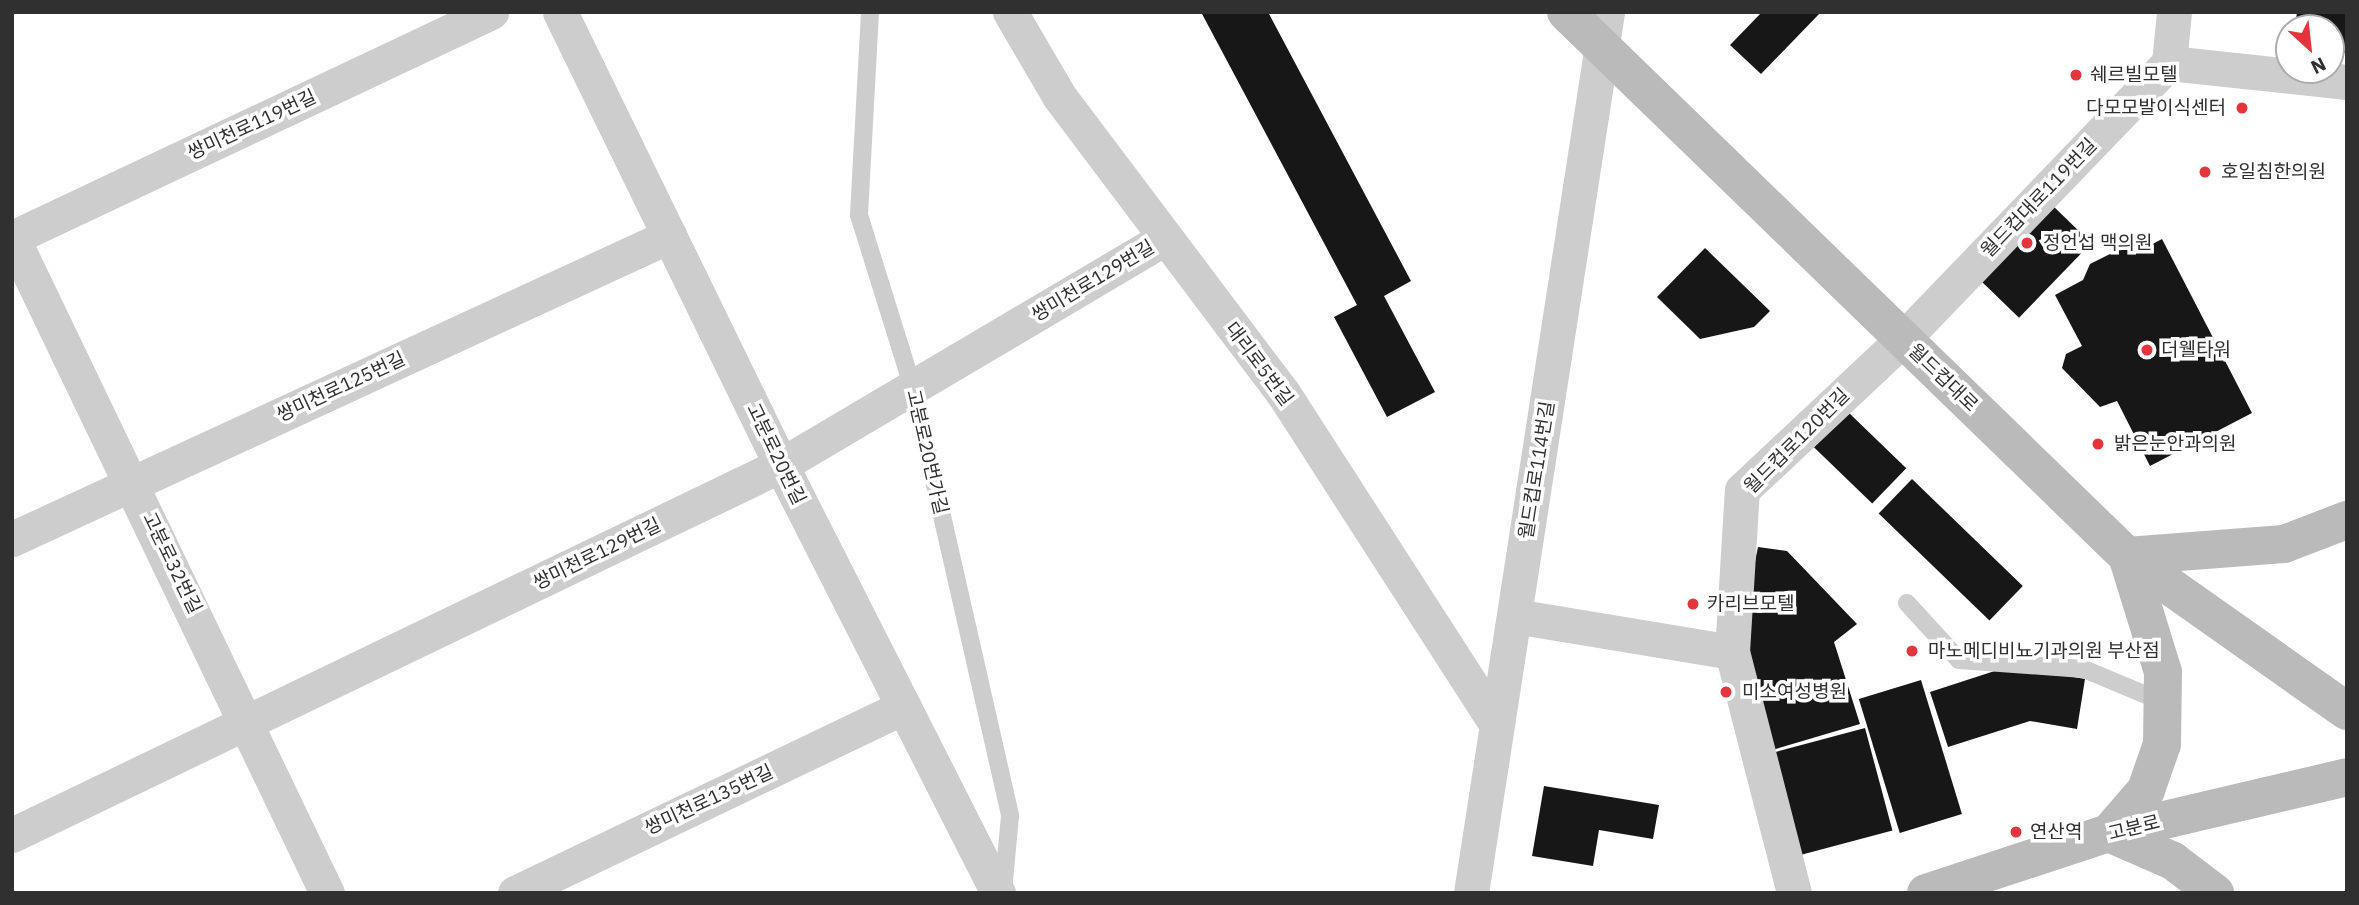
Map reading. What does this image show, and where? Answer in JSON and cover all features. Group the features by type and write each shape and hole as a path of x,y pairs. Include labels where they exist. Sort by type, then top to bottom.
{"main road":[{"name":"월드컵대로","path":"1566,12 1604,29 1903,339 2127,556 2347,711"},
{"path":"2215,893 2172,862 2109,833 2146,790 2162,744 2163,672 2127,556 2284,544 2347,520"},
{"name":"고분로","path":"1926,893 2109,833 2347,777"}],"street":[{"name":"쌍미천로119번길","path":"13,238 491,12"},
{"name":"고분로20번길","path":"560,12 782,465 1000,893"},
{"name":"대리로5번길","path":"1010,12 1059,96 1163,239 1283,393 1496,724"},
{"path":"2174,12 2169,63 2347,82"},
{"name":"월드컵로114번길","path":"1471,893 1604,29"},
{"name":"월드컵대로119번길","path":"1903,339 2169,63"},
{"name":"쌍미천로125번길","path":"12,539 669,236"},
{"name":"고분로32번길","path":"13,238 134,483 327,893"},
{"name":"쌍미천로129번길","path":"12,835 782,465 1163,239"},
{"name":"월드컵로120번길","path":"1794,893 1732,652 1742,490 1903,339"},
{"path":"1515,615 1732,652"},
{"name":"쌍미천로135번길","path":"514,893 904,707"}],"lane":[{"name":"고분로20번가길","path":"870,12 859,215 913,388 1010,816 1000,893"},
{"path":"1907,603 1959,660 2084,669 2163,702"}],"building":[{"path":"1201,12 1268,12 1411,281 1384,296 1435,392 1387,417 1334,317 1357,305"},
{"path":"1762,12 1821,12 1761,74 1730,45"},
{"path":"2347,12 2347,53 2345,14 2297,14"},
{"path":"2051,204 2091,243 2019,318 1979,279"},
{"name":"더웰타워","path":"2162,239 2252,413 2150,466 2117,401 2100,407 2062,368 2066,354 2082,346 2055,295 2083,280 2090,264 2136,241 2141,250"},
{"path":"1705,248 1770,311 1754,327 1700,339 1657,297"},
{"path":"1848,412 1906,468 1872,504 1814,447"},
{"path":"1912,479 2023,586 1989,621 1879,514"},
{"path":"1758,547 1787,551 1857,624 1834,642 1860,724 1769,751 1737,649"},
{"path":"2010,666 2085,679 2077,729 2030,721 1948,747 1930,692"},
{"path":"1921,680 1962,814 1900,833 1859,699"},
{"path":"1865,728 1892,830 1794,857 1766,754"},
{"path":"1544,786 1659,805 1653,839 1599,830 1593,866 1532,856"}],"place":[{"name":"쉐르빌모텔","path":"2076,75"},
{"name":"다모모발이식센터","path":"2242,108"},
{"name":"호일침한의원","path":"2205,172"},
{"name":"정언섭 맥의원","path":"2027,243"},
{"name":"더웰타워","path":"2147,350"},
{"name":"밝은눈안과의원","path":"2098,444"},
{"name":"카리브모텔","path":"1693,604"},
{"name":"마노메디비뇨기과의원 부산점","path":"1912,651"},
{"name":"미소여성병원","path":"1726,692"},
{"name":"연산역","path":"2016,832"}]}
